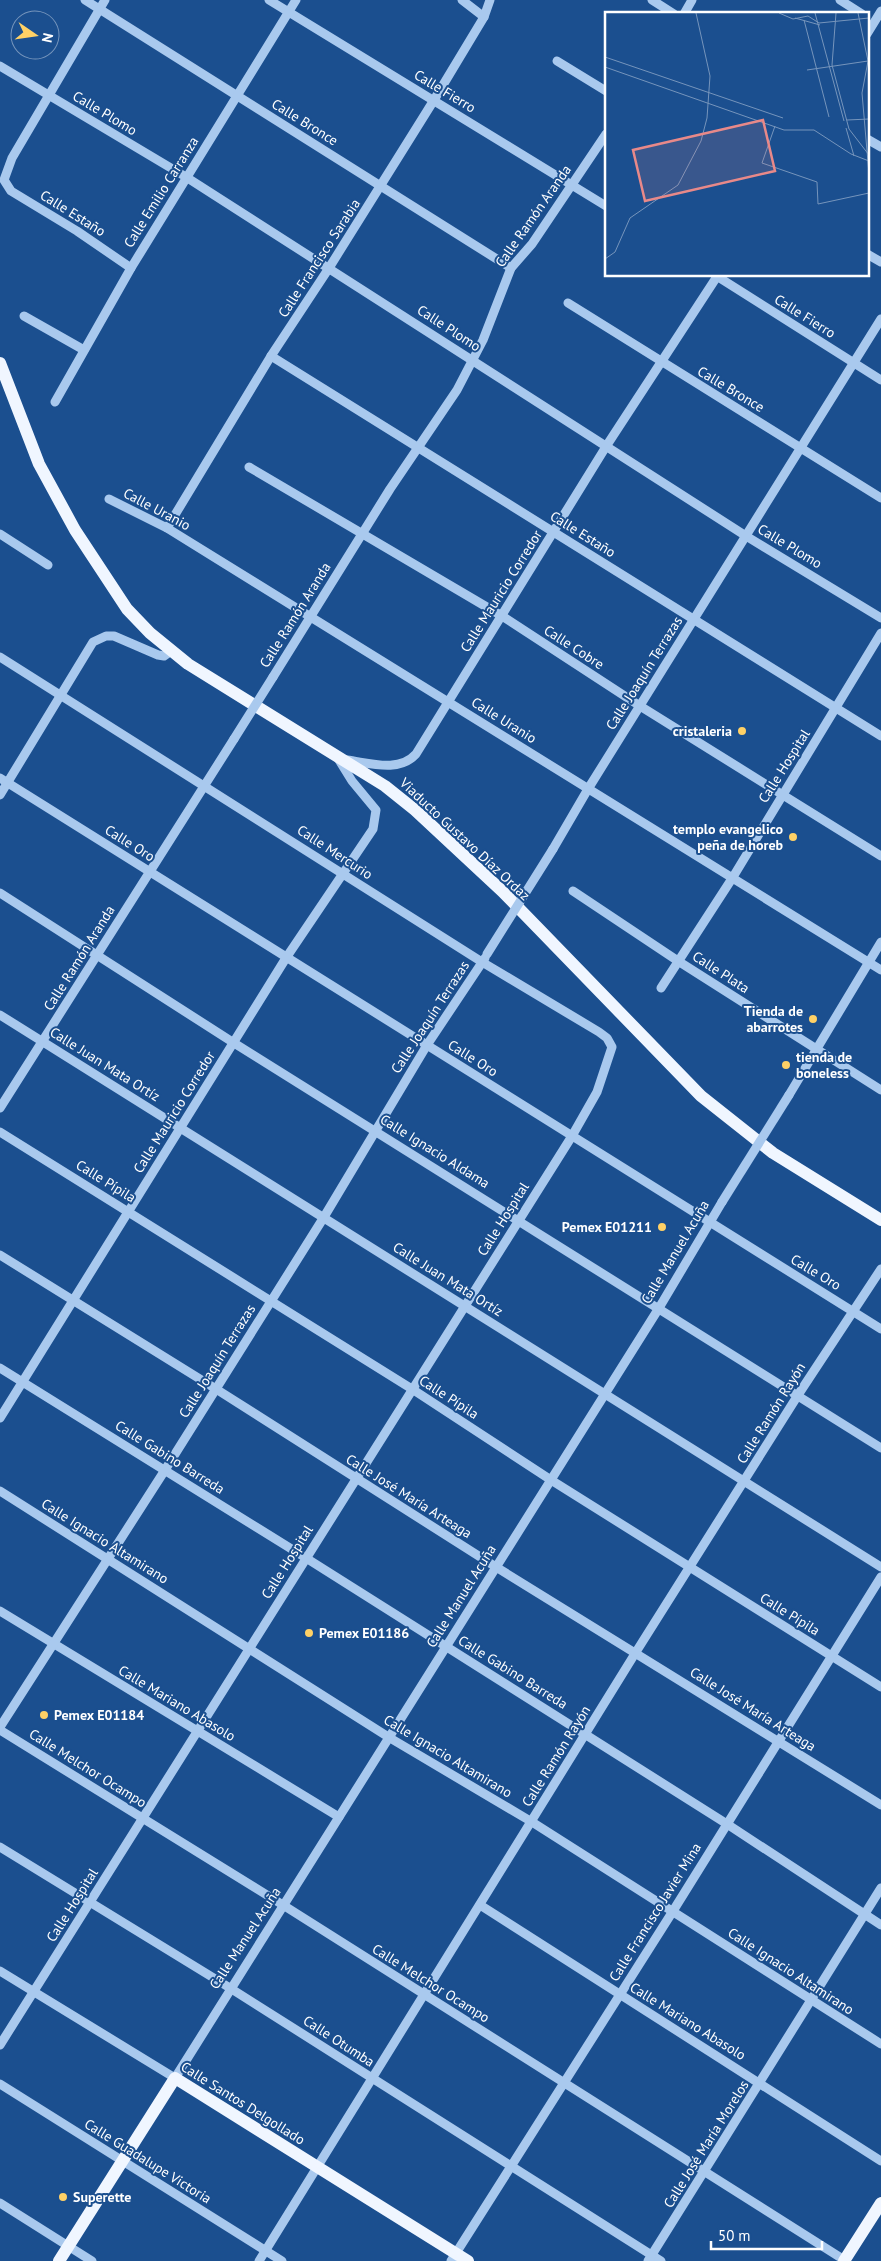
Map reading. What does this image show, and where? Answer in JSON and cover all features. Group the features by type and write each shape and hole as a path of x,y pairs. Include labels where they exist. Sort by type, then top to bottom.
{"main road":[{"name":"Viaducto Gustavo Díaz Ordaz","path":"0,362 39,464 75,530 127,609 171,651 188,664 339,760 385,786 480,871 701,1096 773,1153 881,1220"},
{"name":"Calle Manuel Acuña","path":"59,2261 175,2078"},
{"name":"Calle Santos Delgollado","path":"175,2078 317,2167 453,2257 468,2261"},
{"path":"845,2261 881,2203"}],"street":[{"name":"Calle Bronce","path":"86,0 512,268"},
{"path":"49,96 106,0"},
{"name":"Calle Fierro","path":"269,0 605,205"},
{"name":"Calle Emilio Carranza","path":"55,402 131,268 296,0"},
{"path":"462,0 484,17"},
{"name":"Calle Francisco Sarabia","path":"167,528 271,356 329,268 434,100 484,17 490,0"},
{"path":"652,0 671,12"},
{"path":"685,12 692,0"},
{"path":"840,0 859,12"},
{"path":"868,32 881,11"},
{"path":"557,61 605,91"},
{"name":"Calle Plomo","path":"0,66 186,177 607,445 746,536 881,618"},
{"name":"Calle Estaño","path":"49,96 12,158 4,180 11,191 77,231 131,268"},
{"name":"Calle Ramón Aranda","path":"0,1108 273,678 362,533 417,447 457,390 474,360 512,268 532,244 605,136"},
{"path":"868,140 881,147"},
{"path":"868,255 881,262"},
{"name":"Calle Mauricio Corredor","path":"339,760 397,766 411,759 416,754 607,445 716,276"},
{"name":"Calle Fierro","path":"719,276 881,380"},
{"name":"Calle Bronce","path":"568,303 881,498"},
{"path":"24,316 84,350"},
{"name":"Calle Joaquín Terrazas","path":"0,1728 324,1218 427,1045 518,908 588,789 881,320"},
{"name":"Calle Estaño","path":"271,356 881,736"},
{"name":"Calle Cobre","path":"249,466 502,616 640,706 881,856"},
{"name":"Calle Uranio","path":"109,499 167,528 881,970"},
{"path":"0,534 48,564"},
{"name":"Calle Hospital","path":"661,988 733,877 881,633"},
{"path":"0,794 4,780 62,694 94,642 106,636 114,636 158,655 164,656 171,651"},
{"name":"Calle Mercurio","path":"0,657 62,694 343,874 485,958 607,1038 611,1043 611,1052 597,1092"},
{"name":"Calle Mauricio Corredor","path":"0,1418 286,958 376,823 376,810 373,804 352,781 339,760"},
{"name":"Calle Oro","path":"4,780 881,1329"},
{"name":"Calle Plata","path":"573,890 678,961 881,1090"},
{"name":"Calle Ignacio Aldama","path":"0,893 234,1043 881,1448"},
{"name":"Calle Manuel Acuña","path":"175,2078 658,1308 881,942"},
{"name":"Calle Juan Mata Ortíz","path":"0,1015 181,1126 324,1218 881,1567"},
{"name":"Calle Hospital","path":"0,2045 572,1136 597,1092"},
{"name":"Calle Pípila","path":"0,1132 271,1300 551,1480 691,1566 881,1687"},
{"name":"Calle José María Arteaga","path":"0,1255 216,1389 496,1568 636,1652 881,1806"},
{"name":"Calle Ramón Rayón","path":"259,2261 373,2080 636,1652 745,1482 798,1395 881,1270"},
{"name":"Calle Gabino Barreda","path":"0,1368 585,1734 881,1925"},
{"name":"Calle Ignacio Altamirano","path":"0,1491 390,1738 532,1822 881,2044"},
{"name":"Calle Francisco Javier Mina","path":"453,2257 673,1911 881,1577"},
{"name":"Calle Mariano Abasolo","path":"0,1610 339,1818"},
{"name":"Calle Melchor Ocampo","path":"0,1728 845,2261"},
{"name":"Calle Otumba","path":"0,1847 230,1988 510,2166 650,2258 661,2261"},
{"name":"Calle José María Morelos","path":"650,2258 881,1888"},
{"name":"Calle Mariano Abasolo","path":"480,1905 881,2161"},
{"name":"Calle Santos Delgollado","path":"0,1971 175,2078"},
{"name":"Calle Guadalupe Victoria","path":"0,2084 282,2261"},
{"path":"0,2203 92,2261"}],"place":[{"name":"cristaleria","path":"742,731"},
{"name":"templo evangelico peña de horeb","path":"793,837"},
{"name":"Tienda de abarrotes","path":"813,1019"},
{"name":"tienda de boneless","path":"786,1065"},
{"name":"Pemex E01211","path":"662,1227"},
{"name":"Pemex E01186","path":"309,1633"},
{"name":"Pemex E01184","path":"44,1715"},
{"name":"Superette","path":"63,2197"}]}
